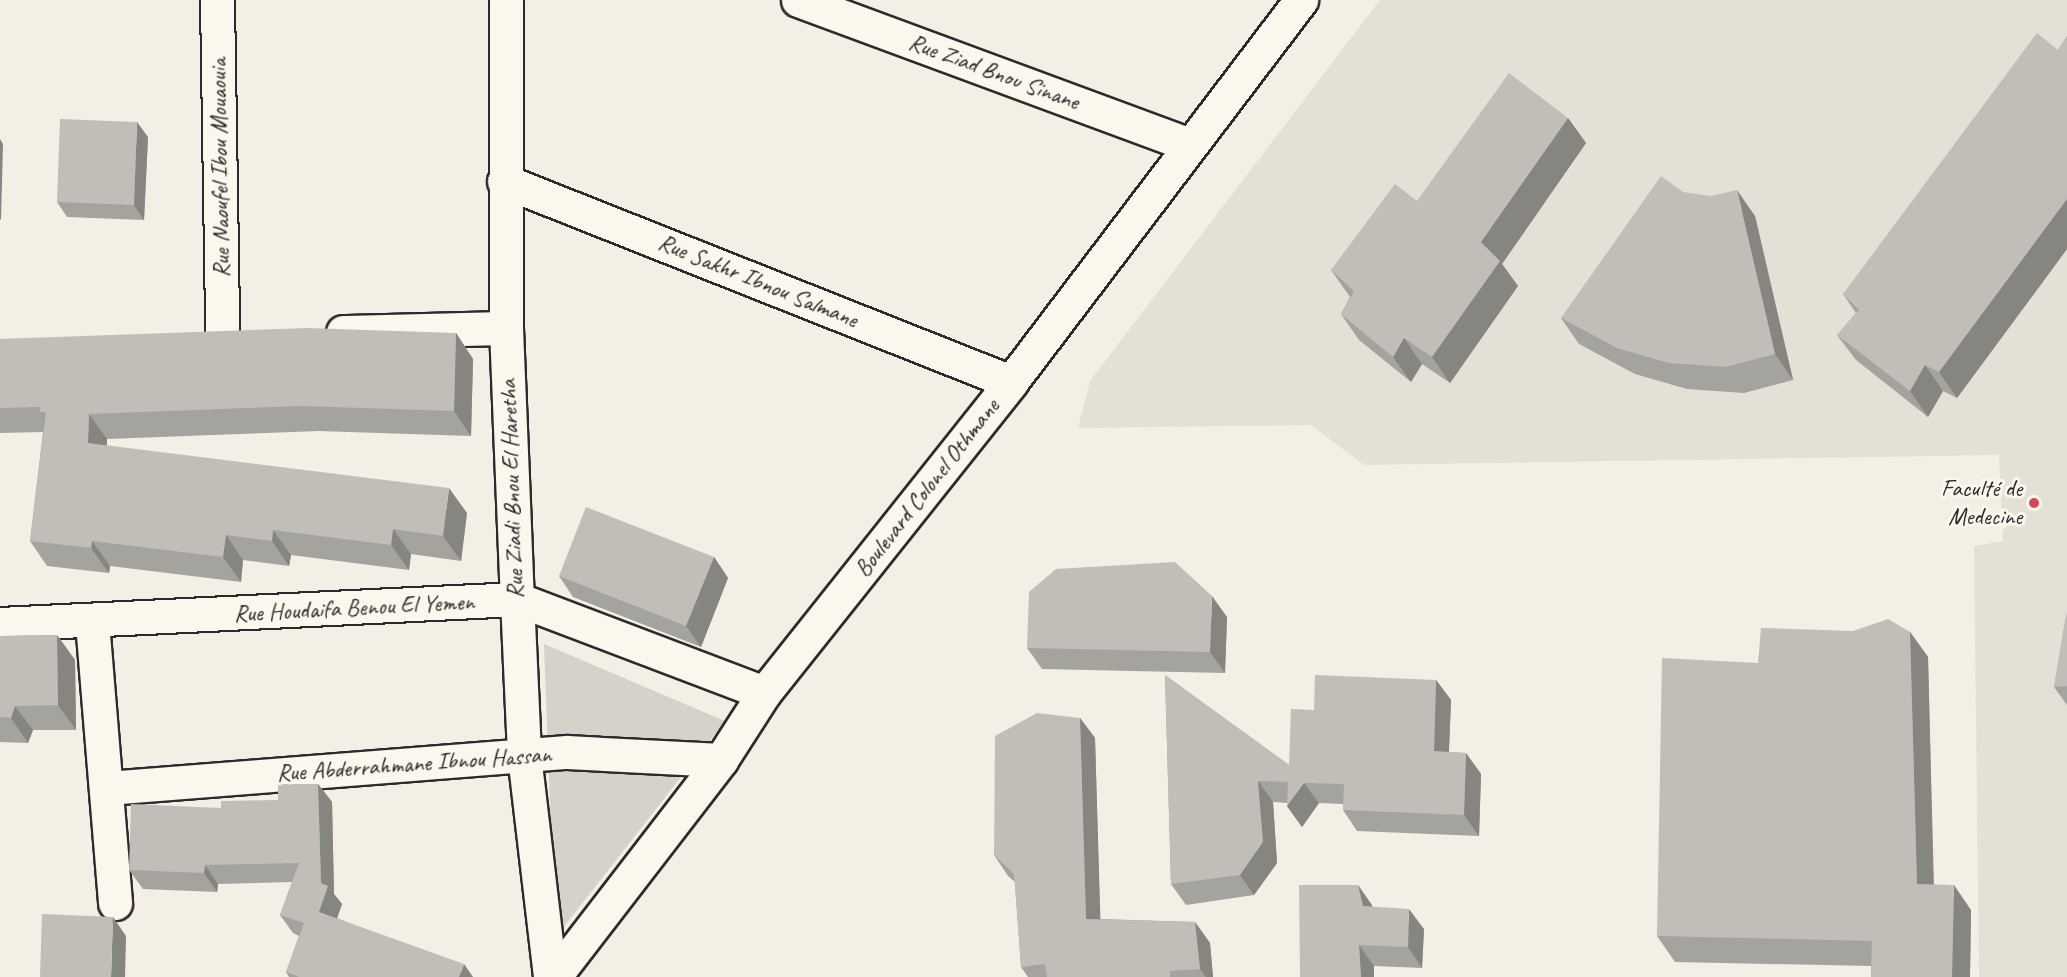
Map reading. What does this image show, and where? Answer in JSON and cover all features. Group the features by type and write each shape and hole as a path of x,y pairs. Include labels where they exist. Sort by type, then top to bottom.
{"street":[{"name":"Rue Naoufel Ibou Mouaouia","path":"218,0 222,336"},
{"name":"Rue Ziadi Bnou El Haretha","path":"506,0 504,181 506,328 524,755 550,977"},
{"name":"Rue Ziad Bnou Sinane","path":"798,0 1190,144"},
{"name":"Boulevard Colonel Othmane","path":"554,977 721,760 764,693 1011,382 1301,0"},
{"name":"Rue Sakhr Ibnou Salmane","path":"504,181 1011,382"},
{"path":"317,333 506,328"},
{"path":"187,338 258,335"},
{"name":"Rue Houdaifa Benou El Yemen","path":"0,624 92,622 517,599 764,693"},
{"path":"92,622 115,903"},
{"name":"Rue Abderrahmane Ibnou Hassan","path":"107,788 567,752 721,760"}],"shaded area":[{"name":"Faculté de Medecine","path":"1380,0 2067,0 2067,977 1979,977 1974,546 2003,541 1999,455 1364,465 1311,425 1078,428 1090,381"},
{"path":"544,644 725,721 555,938"}],"building":[{"path":"2037,33 2058,50 2067,36 2067,199 1939,372 1925,365 1910,391 1837,335 1859,310 1843,294"},
{"path":"1509,73 1568,118 1481,242 1500,261 1432,357 1404,338 1393,357 1341,314 1354,291 1331,270 1395,184 1417,201"},
{"path":"60,119 137,122 134,205 57,202"},
{"path":"1661,176 1683,192 1711,196 1737,190 1775,354 1726,367 1669,363 1617,348 1561,318"},
{"path":"307,328 456,333 454,411 301,406 89,414 88,443 449,488 443,536 393,529 391,545 273,530 272,541 226,535 223,557 92,541 91,548 30,541 46,412 40,412 40,407 0,408 0,339"},
{"path":"586,507 714,557 686,626 559,576"},
{"path":"1175,562 1212,596 1210,652 1027,648 1029,592 1056,569"},
{"path":"2067,613 2067,686 2054,687 2065,620"},
{"path":"1888,619 1910,632 1917,884 1954,885 1952,977 1871,977 1872,941 1657,936 1662,658 1758,663 1761,628 1853,631"},
{"path":"57,635 58,705 15,706 11,718 0,717 0,636"},
{"path":"1165,675 1289,765 1291,709 1314,710 1315,675 1436,680 1434,751 1466,753 1464,815 1343,810 1344,784 1304,783 1287,806 1288,782 1258,781 1263,842 1240,875 1171,884"},
{"path":"1037,713 1080,718 1086,919 1195,922 1200,969 1170,971 1170,977 1047,977 1045,964 1021,967 1014,874 994,855 995,736"},
{"path":"278,784 318,784 321,883 328,886 319,912 464,964 459,977 299,977 286,972 304,923 280,915 299,863 205,865 204,873 129,870 131,804 221,808 221,801 278,800"},
{"path":"1299,885 1358,885 1363,906 1409,909 1408,947 1359,945 1361,977 1300,977"},
{"path":"42,914 113,917 111,977 40,977"}],"place":[{"name":"Faculté de Medecine","path":"2034,503"}]}
